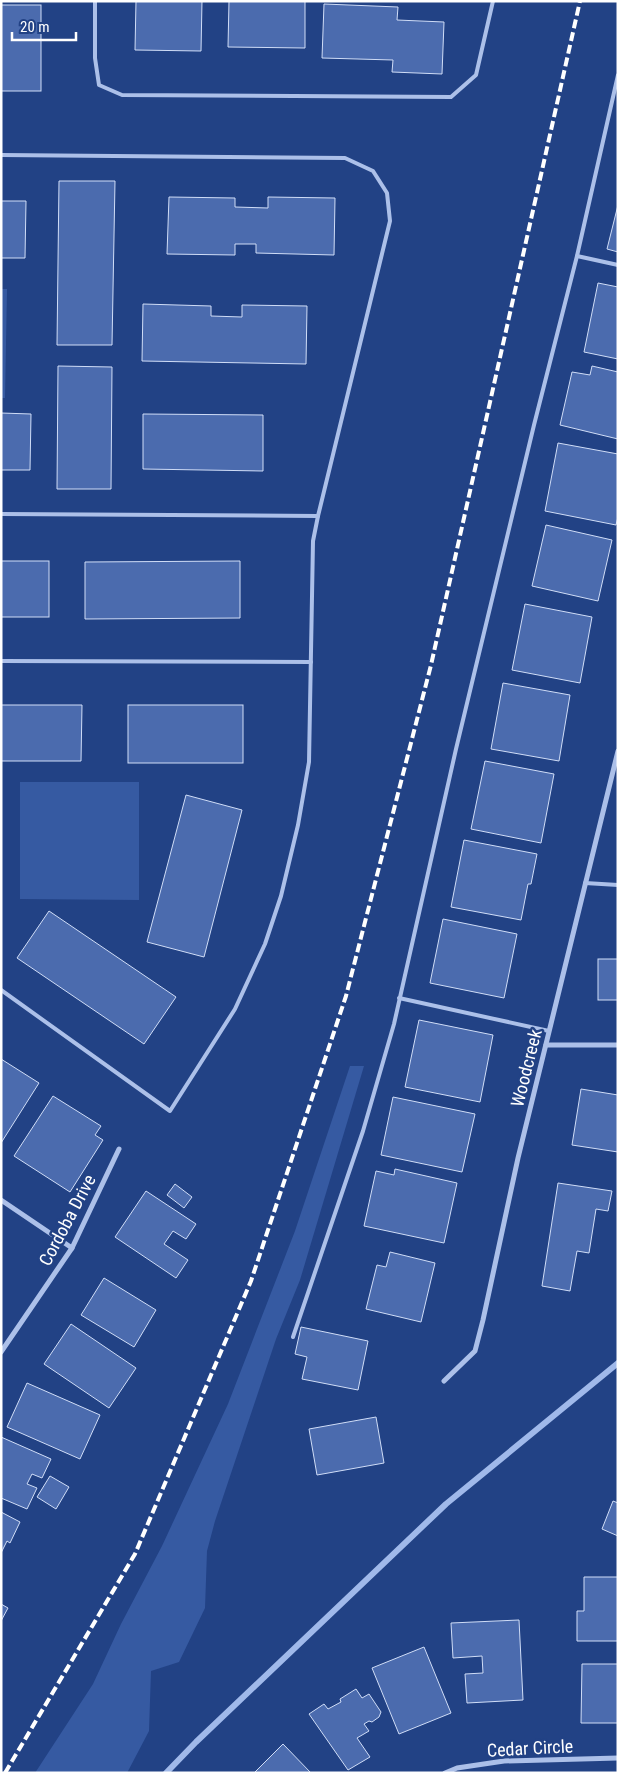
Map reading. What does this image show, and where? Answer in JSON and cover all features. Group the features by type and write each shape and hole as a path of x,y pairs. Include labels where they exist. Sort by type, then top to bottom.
{"street":[{"name":"Woodcreek","path":"444,1381 475,1351 484,1320 518,1158 618,751"},
{"path":"546,1045 618,1046"},
{"name":"Cordoba Drive","path":"1,1352 72,1248 120,1149"},
{"path":"1,1200 72,1248"},
{"name":"Cedar Circle","path":"445,1773 457,1768 504,1761 618,1758"}],"lane":[{"path":"95,1 95,58 99,85 122,96 451,97 476,75 493,1"},
{"path":"293,1337 363,1131 400,998 456,749 534,424 577,256 618,75"},
{"path":"1,155 345,158 373,171 387,193 390,221 313,540 309,762 298,826 281,896 264,944 236,1009 170,1111 1,990"},
{"path":"577,256 618,266"},
{"path":"1,514 318,516"},
{"path":"1,660 311,662"},
{"path":"585,883 618,885"},
{"path":"400,998 549,1032"}],"shaded area":[{"path":"1,289 7,289 5,398 1,398"},
{"path":"20,782 139,782 139,900 20,899"},
{"path":"350,1066 364,1066 300,1280 276,1339 215,1521 207,1551 205,1608 179,1662 151,1671 149,1731 127,1773 35,1773 93,1684 121,1624 162,1546 228,1404 295,1231"}],"building":[{"path":"136,1 202,1 201,51 135,50"},
{"path":"229,1 305,1 305,48 228,47"},
{"path":"324,4 398,7 397,20 444,22 442,74 392,72 393,60 322,58"},
{"path":"1,5 41,5 41,91 1,91"},
{"path":"59,181 115,181 112,345 57,345"},
{"path":"169,197 235,198 235,207 268,208 268,197 335,198 334,255 256,253 256,244 235,244 235,255 167,254"},
{"path":"1,201 26,201 25,258 1,258"},
{"path":"618,205 618,252 607,249"},
{"path":"598,283 618,287 618,359 584,352"},
{"path":"143,304 211,306 211,316 242,317 242,305 307,306 306,364 142,361"},
{"path":"58,366 112,367 111,489 57,489"},
{"path":"592,366 618,372 618,439 560,425 572,372 590,375"},
{"path":"1,413 31,414 30,470 1,470"},
{"path":"143,414 263,415 263,471 143,469"},
{"path":"558,443 618,454 618,517 616,525 545,511"},
{"path":"546,525 612,540 598,601 532,586"},
{"path":"1,561 49,561 49,617 1,617"},
{"path":"240,561 240,618 85,619 85,562"},
{"path":"525,604 592,617 580,683 512,670"},
{"path":"503,683 570,695 559,761 491,749"},
{"path":"1,705 82,705 81,761 1,761"},
{"path":"128,705 243,705 243,763 128,763"},
{"path":"485,761 554,774 541,843 471,829"},
{"path":"186,795 242,810 204,957 147,942"},
{"path":"464,840 537,854 531,884 528,884 521,920 451,907"},
{"path":"49,911 176,997 144,1044 17,958"},
{"path":"443,919 517,934 504,998 430,983"},
{"path":"598,959 618,959 618,1000 598,1000"},
{"path":"419,1020 493,1035 480,1102 405,1087"},
{"path":"1,1059 39,1083 1,1143"},
{"path":"581,1089 618,1095 618,1152 572,1145"},
{"path":"53,1096 101,1126 95,1135 103,1140 70,1192 14,1156"},
{"path":"393,1097 475,1114 462,1172 381,1155"},
{"path":"395,1169 457,1183 444,1243 364,1226 376,1171 394,1175"},
{"path":"558,1183 612,1191 608,1211 596,1209 589,1253 577,1251 570,1291 542,1286"},
{"path":"175,1184 192,1197 184,1208 167,1195"},
{"path":"146,1191 196,1224 186,1239 173,1231 164,1244 188,1260 176,1278 115,1237"},
{"path":"390,1252 435,1263 421,1322 366,1309 377,1265 386,1267"},
{"path":"104,1278 156,1310 134,1347 81,1315"},
{"path":"71,1324 136,1368 109,1408 44,1364"},
{"path":"301,1327 368,1341 358,1390 302,1379 307,1357 295,1354"},
{"path":"27,1383 100,1415 80,1459 7,1427"},
{"path":"376,1417 384,1463 317,1475 309,1429"},
{"path":"1,1437 51,1459 42,1478 32,1474 27,1484 37,1488 27,1509 1,1498"},
{"path":"50,1476 69,1487 56,1509 37,1497"},
{"path":"613,1501 618,1503 618,1536 602,1529"},
{"path":"1,1512 20,1522 10,1543 7,1541 1,1553"},
{"path":"584,1577 618,1577 618,1641 577,1641 577,1611 584,1611"},
{"path":"1,1604 8,1608 1,1621"},
{"path":"519,1620 523,1700 467,1703 465,1674 483,1673 482,1656 453,1658 451,1623"},
{"path":"424,1647 451,1713 399,1734 372,1668"},
{"path":"582,1664 618,1664 618,1723 581,1723"},
{"path":"356,1689 362,1698 369,1694 381,1712 379,1717 372,1722 369,1721 364,1724 369,1731 357,1738 370,1757 348,1770 309,1714 324,1704 328,1709 341,1702 340,1699"},
{"path":"283,1744 311,1773 254,1773"}],"waterway":[{"path":"166,1773 196,1742 446,1504 618,1363"}],"railway":[{"path":"5,1773 135,1554 251,1281 346,996 431,665 580,1"}]}
